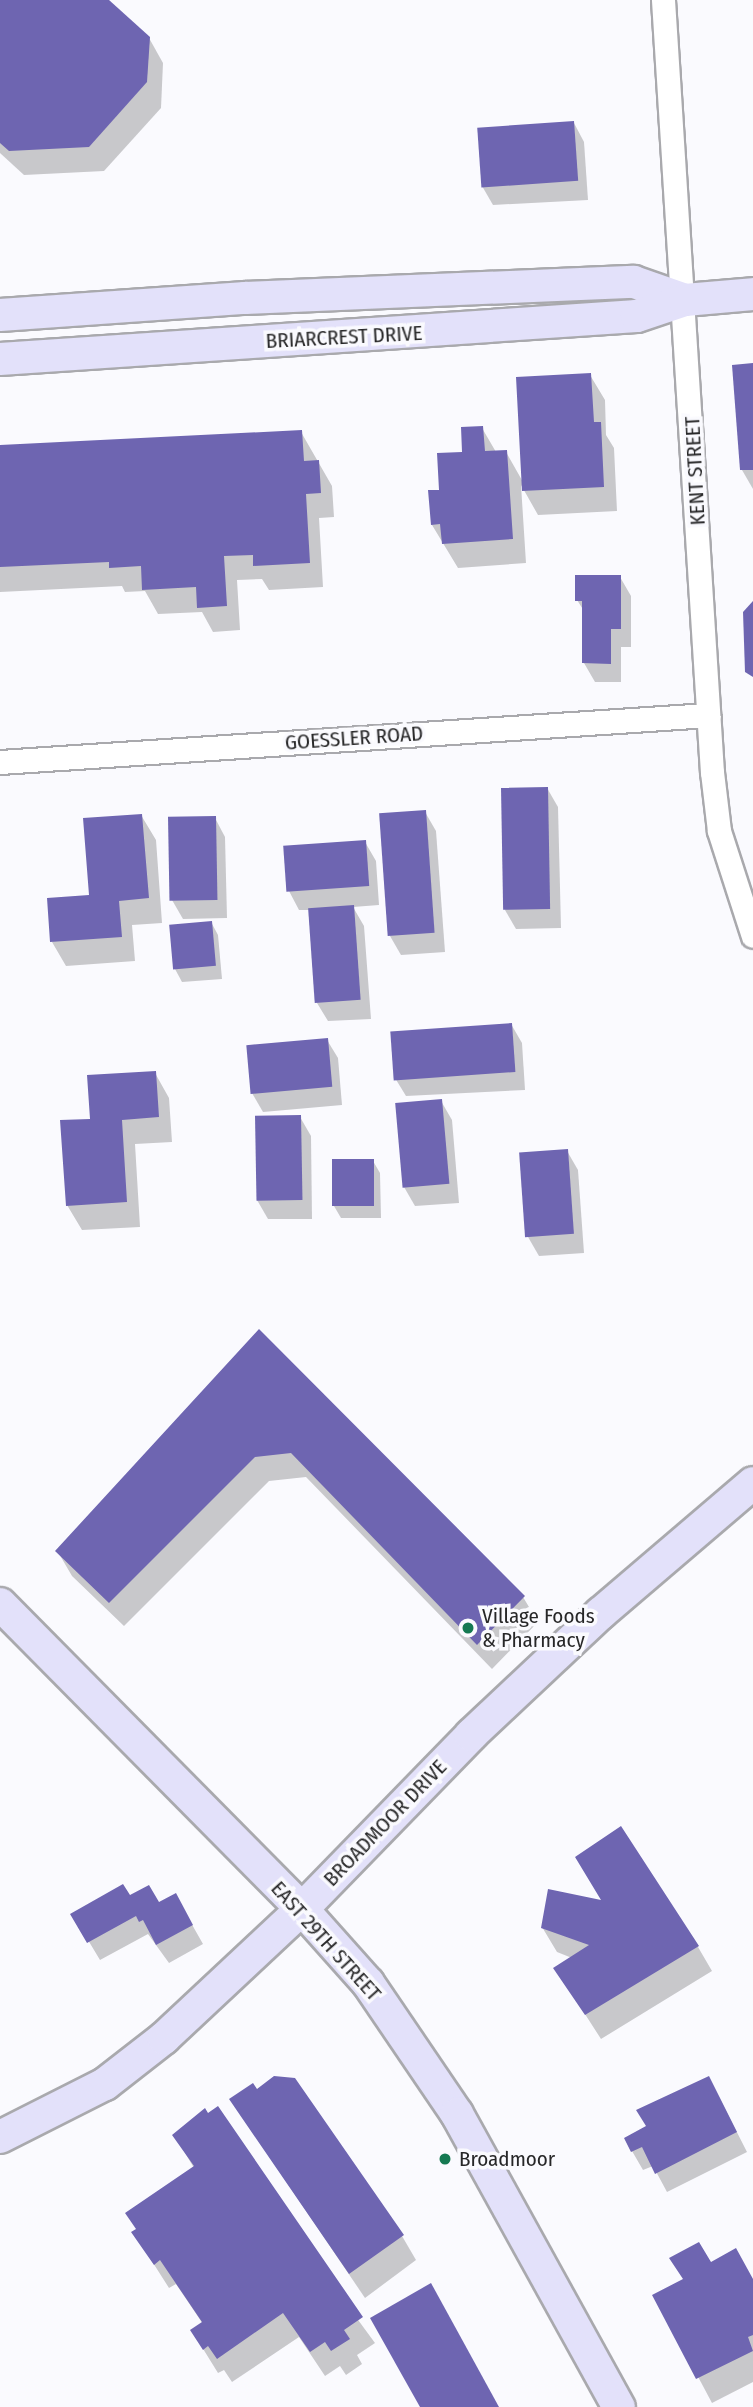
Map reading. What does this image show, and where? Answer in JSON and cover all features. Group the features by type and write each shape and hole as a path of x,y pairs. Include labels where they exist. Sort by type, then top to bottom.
{"main road":[{"name":"BRIARCREST DRIVE","path":"0,314 245,298 634,282 685,300"},
{"name":"BRIARCREST DRIVE","path":"0,359 637,316 685,300 753,294"},
{"name":"BROADMOOR DRIVE","path":"0,2137 74,2102 127,2068 302,1909 471,1735 601,1613 753,1483"},
{"name":"EAST 29TH STREET","path":"0,1604 302,1909 368,1983 457,2113 619,2407"}],"street":[{"name":"KENT STREET","path":"663,0 685,300 708,715 719,831 753,936"},
{"name":"GOESSLER ROAD","path":"0,762 708,715"}],"building":[{"path":"0,0 109,0 150,37 147,82 89,147 9,151 0,143"},
{"path":"574,121 578,181 481,188 477,128"},
{"path":"753,363 753,470 740,470 732,365"},
{"path":"591,373 594,422 601,422 604,487 522,491 516,377"},
{"path":"483,426 485,451 507,450 513,539 442,544 440,524 431,525 428,490 439,490 437,453 462,452 461,427"},
{"path":"302,430 304,461 319,460 321,493 306,494 310,563 253,566 253,555 224,556 227,606 197,608 196,587 142,590 141,566 109,568 109,562 0,567 0,445"},
{"path":"575,575 621,575 621,629 611,629 611,664 582,663 582,601 575,601"},
{"path":"753,601 753,677 745,672 743,612"},
{"path":"548,787 550,909 503,910 501,788"},
{"path":"426,810 435,933 388,936 379,813"},
{"path":"142,814 149,898 119,901 122,937 50,942 47,898 89,895 83,818"},
{"path":"216,816 217,900 169,901 168,817"},
{"path":"366,840 369,886 286,892 283,846"},
{"path":"354,905 361,1000 315,1003 308,908"},
{"path":"212,921 216,966 173,970 169,925"},
{"path":"512,1023 515,1072 394,1080 390,1032"},
{"path":"328,1038 332,1087 251,1094 246,1045"},
{"path":"156,1071 159,1117 122,1120 127,1202 66,1206 60,1120 90,1119 87,1075"},
{"path":"442,1099 449,1184 403,1188 395,1103"},
{"path":"301,1115 302,1200 256,1201 255,1116"},
{"path":"568,1149 574,1234 525,1237 519,1152"},
{"path":"332,1159 374,1159 374,1206 332,1206"},
{"path":"259,1329 525,1596 477,1645 291,1453 255,1457 109,1603 55,1551"},
{"path":"621,1826 699,1946 585,2015 553,1968 589,1945 541,1928 548,1889 601,1900 575,1857"},
{"path":"123,1884 130,1895 149,1885 159,1902 176,1893 193,1925 156,1945 143,1920 139,1922 136,1916 87,1943 70,1914"},
{"path":"274,2076 295,2078 404,2235 349,2274 229,2099 253,2083 257,2089"},
{"path":"709,2076 737,2132 655,2174 642,2147 631,2152 624,2138 646,2126 636,2110"},
{"path":"218,2106 363,2317 344,2330 350,2339 331,2351 325,2342 310,2352 283,2313 217,2359 208,2346 203,2350 190,2330 202,2322 160,2260 154,2265 131,2232 136,2229 125,2213 194,2166 172,2135 205,2108 208,2113"},
{"path":"699,2242 711,2262 736,2248 753,2279 753,2335 748,2337 753,2351 696,2379 652,2295 683,2279 669,2258"},
{"path":"431,2283 499,2407 420,2407 370,2318"}],"place":[{"name":"Village Foods & Pharmacy","path":"468,1628"},
{"name":"Broadmoor","path":"445,2159"}]}
